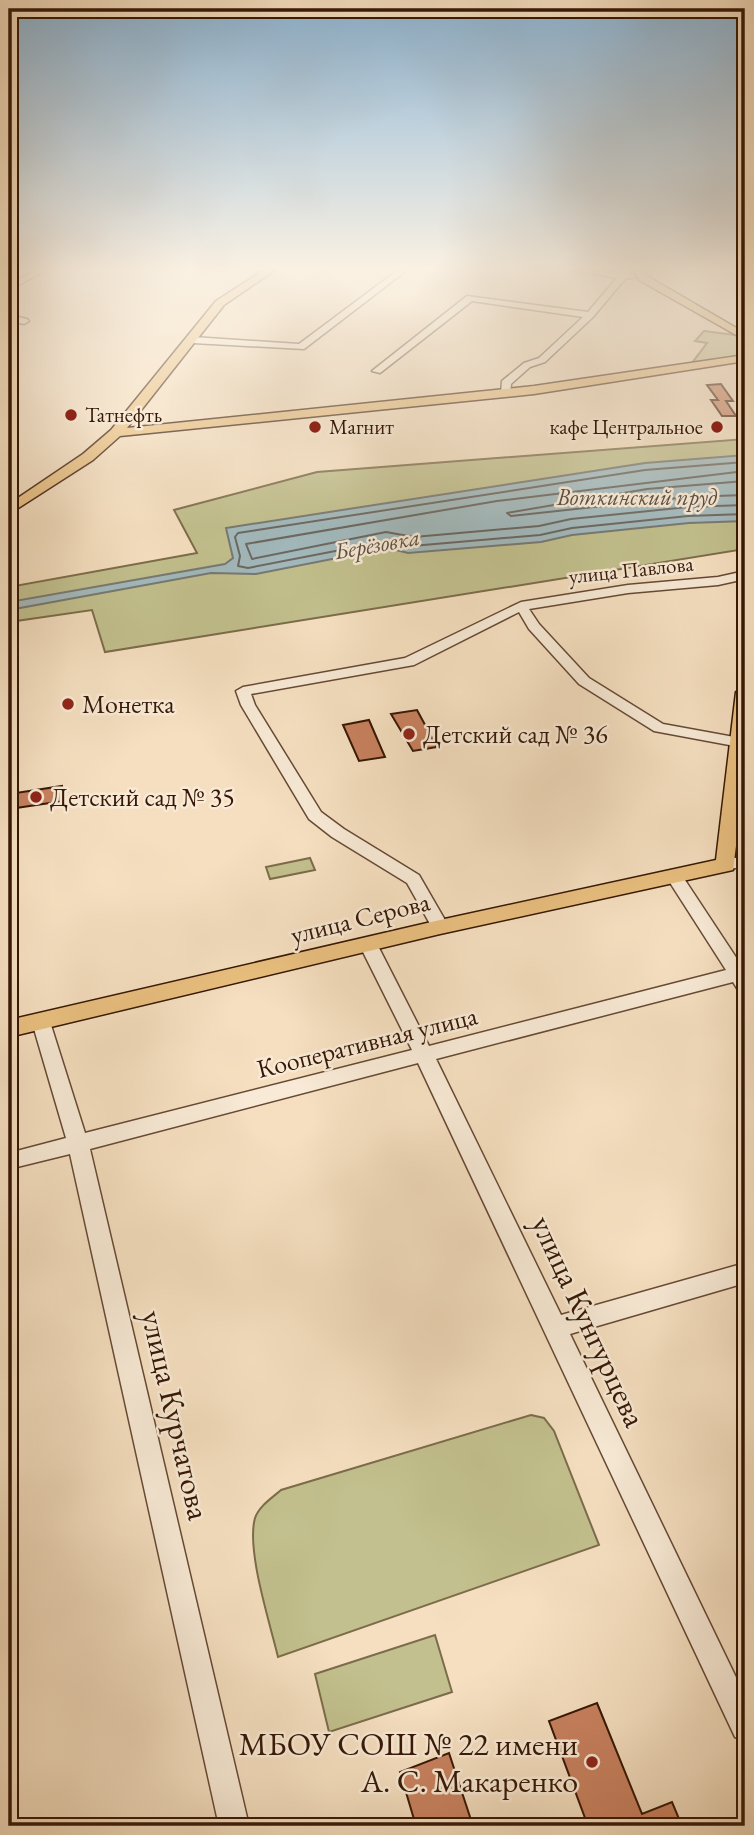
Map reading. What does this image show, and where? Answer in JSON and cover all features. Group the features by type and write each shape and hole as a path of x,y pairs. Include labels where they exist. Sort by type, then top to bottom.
{"main road":[{"path":"9,510 88,457 116,433 180,356"},
{"path":"116,433 506,393 745,358"},
{"name":"улица Серова","path":"9,1029 369,946 440,927 736,863 740,742 745,692"}],"street":[{"path":"377,371 397,356"},
{"path":"506,393 506,383 527,365 547,356"},
{"name":"улица Павлова","path":"440,927 413,879 338,833 315,815 248,705 243,691 409,662 522,606 628,589 718,582 745,575"},
{"path":"522,606 534,626 584,681 659,728 740,742"},
{"path":"675,878 742,979"},
{"name":"улица Кунгурцева","path":"369,946 425,1055 556,1327 653,1539 745,1727"},
{"name":"Кооперативная улица","path":"9,1161 425,1055 742,979"},
{"name":"улица Курчатова","path":"41,1022 78,1143 234,1826"},
{"path":"556,1327 745,1273"}],"shaded area":[{"path":"698,356 741,356 692,363"},
{"path":"745,439 745,549 105,652 92,610 9,622 9,587 197,553 174,510 317,472"},
{"path":"310,858 315,870 270,879 266,867"},
{"path":"531,1415 544,1418 554,1431 599,1545 278,1657 260,1587 254,1548 255,1518 266,1502 281,1490"},
{"path":"435,1635 452,1692 329,1732 315,1674"}],"water":[{"name":"Воткинский пруд","path":"745,455 745,521 689,523 572,535 541,542 408,553 388,548 256,574 211,573 9,610 9,602 225,564 233,558 226,528 645,463"}],"building":[{"path":"721,384 733,401 726,401 736,416 722,416 711,400 718,400 707,385"},
{"path":"417,710 437,747 413,751 391,714"},
{"path":"369,720 385,757 359,761 343,725"},
{"name":"Детский сад № 35","path":"62,786 64,801 9,809 9,794"},
{"name":"МБОУ СОШ № 22 имени А. С. Макаренко","path":"597,1703 642,1814 672,1802 682,1826 588,1826 549,1721"},
{"name":"МБОУ СОШ № 22 имени А. С. Макаренко","path":"449,1753 473,1826 416,1826 400,1772"}],"place":[{"name":"Татнефть","path":"71,415"},
{"name":"Магнит","path":"315,427"},
{"name":"кафе Центральное","path":"717,427"},
{"name":"Монетка","path":"68,704"},
{"name":"Детский сад № 36","path":"409,734"},
{"name":"Детский сад № 35","path":"36,797"},
{"name":"МБОУ СОШ № 22 имени А. С. Макаренко","path":"592,1762"}],"water label":[{"name":"Берёзовка","path":"377,544"}]}
